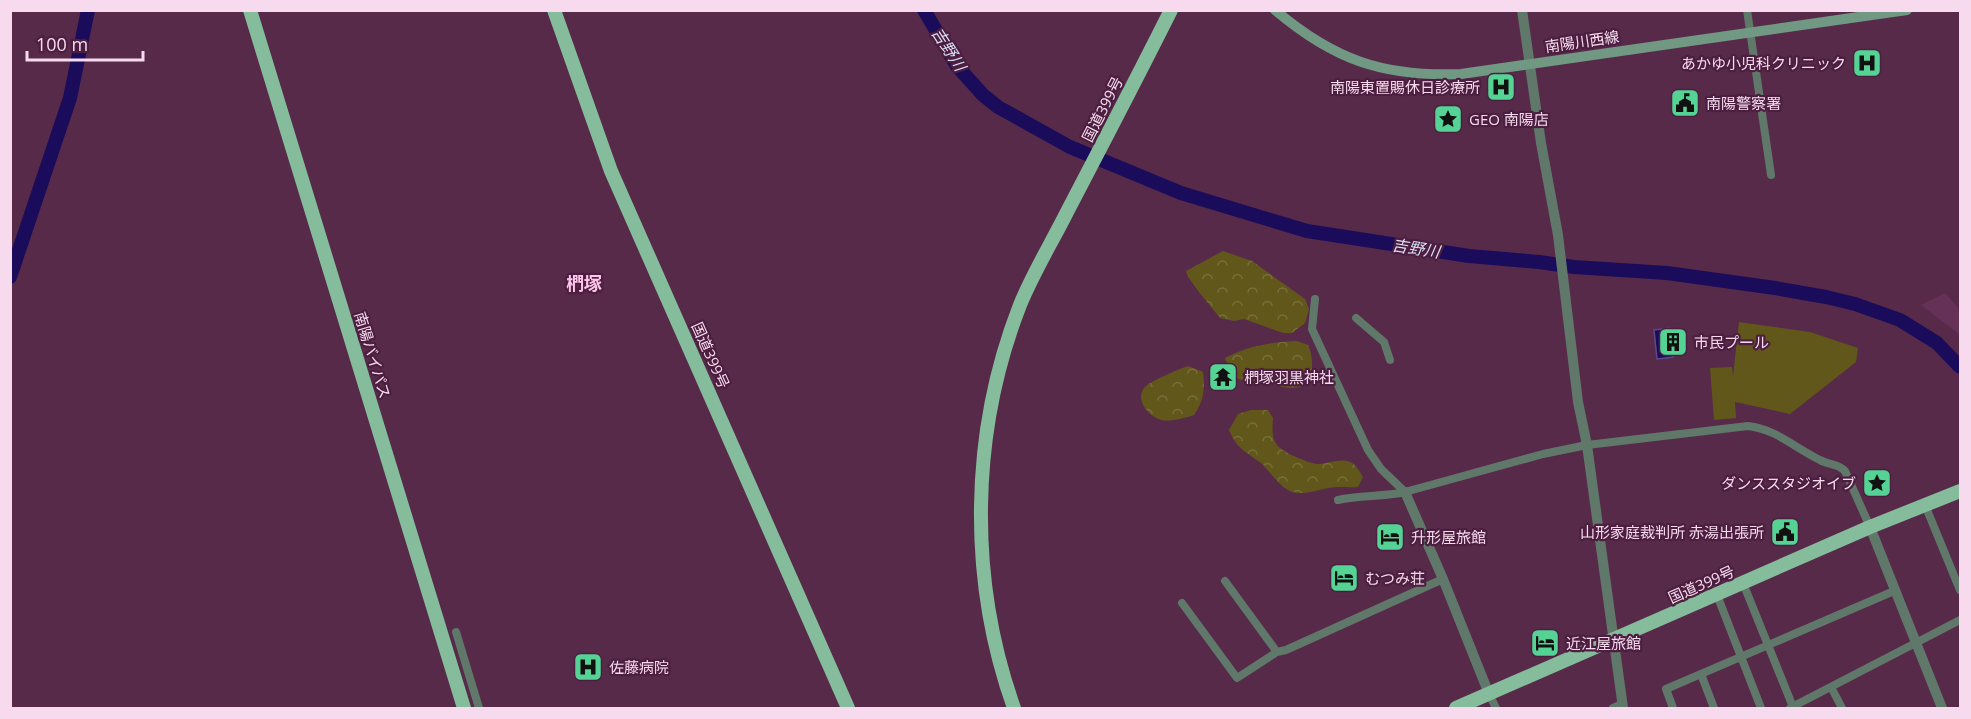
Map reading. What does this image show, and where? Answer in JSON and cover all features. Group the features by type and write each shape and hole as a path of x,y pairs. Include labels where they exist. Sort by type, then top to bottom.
{"highway":[{"name":"南陽バイパス","path":"250,10 464,708"},
{"name":"国道399号","path":"554,10 611,171 848,708"},
{"name":"国道399号","path":"1014,708 995,641 986,592 981,534 981,498 986,431 1021,303 1171,10"},
{"name":"国道399号","path":"1456,708 1869,527 1960,491"}],"main road":[{"name":"南陽川西線","path":"1275,10 1317,43 1352,59 1374,66 1441,75 1907,10"}],"street":[{"path":"1522,10 1558,235 1578,402 1587,444 1614,640 1619,707"},
{"path":"1747,10 1772,175"},
{"path":"1315,298 1312,329 1368,450 1381,469 1406,492 1496,708"},
{"path":"1356,318 1384,342 1390,360"},
{"path":"1338,500 1350,497 1390,496 1587,444 1726,427 1760,427 1820,460 1842,467 1845,471 1942,708"},
{"path":"1926,505 1960,590"},
{"path":"1182,603 1237,678 1277,652 1443,579"},
{"path":"1225,581 1277,652"},
{"path":"1743,583 1791,708 1806,705 1831,687 1960,620"},
{"path":"1673,708 1666,689 1894,591"},
{"path":"1717,595 1761,708"},
{"path":"456,632 479,708"},
{"path":"1701,674 1714,708"},
{"path":"1831,687 1842,708"}],"shaded area":[{"path":"1945,293 1960,310 1960,335 1921,305"}],"green space":[{"path":"1223,251 1252,261 1305,299 1309,309 1305,323 1292,333 1283,333 1244,319 1234,321 1220,318 1188,277 1186,271"},
{"path":"1739,322 1810,332 1858,348 1856,362 1790,414 1735,402 1736,418 1714,420 1710,368 1732,367 1733,376"},
{"path":"1297,341 1308,345 1312,358 1309,379 1300,387 1288,388 1262,381 1240,380 1233,374 1225,358 1260,345"},
{"path":"1188,366 1203,372 1203,395 1194,415 1161,420 1151,415 1142,402 1142,392 1145,387"},
{"path":"1251,410 1268,410 1273,418 1276,443 1289,453 1305,461 1319,464 1342,460 1351,462 1363,477 1358,487 1333,487 1303,493 1293,492 1284,487 1261,463 1238,446 1229,430 1238,414"}],"water":[{"path":"1670,328 1673,357 1657,359 1654,330"}],"waterway":[{"path":"10,277 70,98 88,10"},
{"name":"吉野川","path":"924,10 957,66 983,95 998,107 1070,147 1181,193 1307,231 1469,256 1574,267 1667,273 1826,297 1855,304 1900,320 1937,343 1960,367"}],"place":[{"name":"あかゆ小児科クリニック","path":"1867,63"},
{"name":"南陽東置賜休日診療所","path":"1501,87"},
{"name":"南陽警察署","path":"1685,103"},
{"name":"GEO 南陽店","path":"1448,119"},
{"name":"市民プール","path":"1673,342"},
{"name":"椚塚羽黒神社","path":"1223,377"},
{"name":"ダンススタジオイブ","path":"1877,483"},
{"name":"山形家庭裁判所 赤湯出張所","path":"1785,532"},
{"name":"升形屋旅館","path":"1390,537"},
{"name":"むつみ荘","path":"1344,578"},
{"name":"近江屋旅館","path":"1545,643"},
{"name":"佐藤病院","path":"588,667"}],"district":[{"name":"椚塚","path":"584,283"}]}
